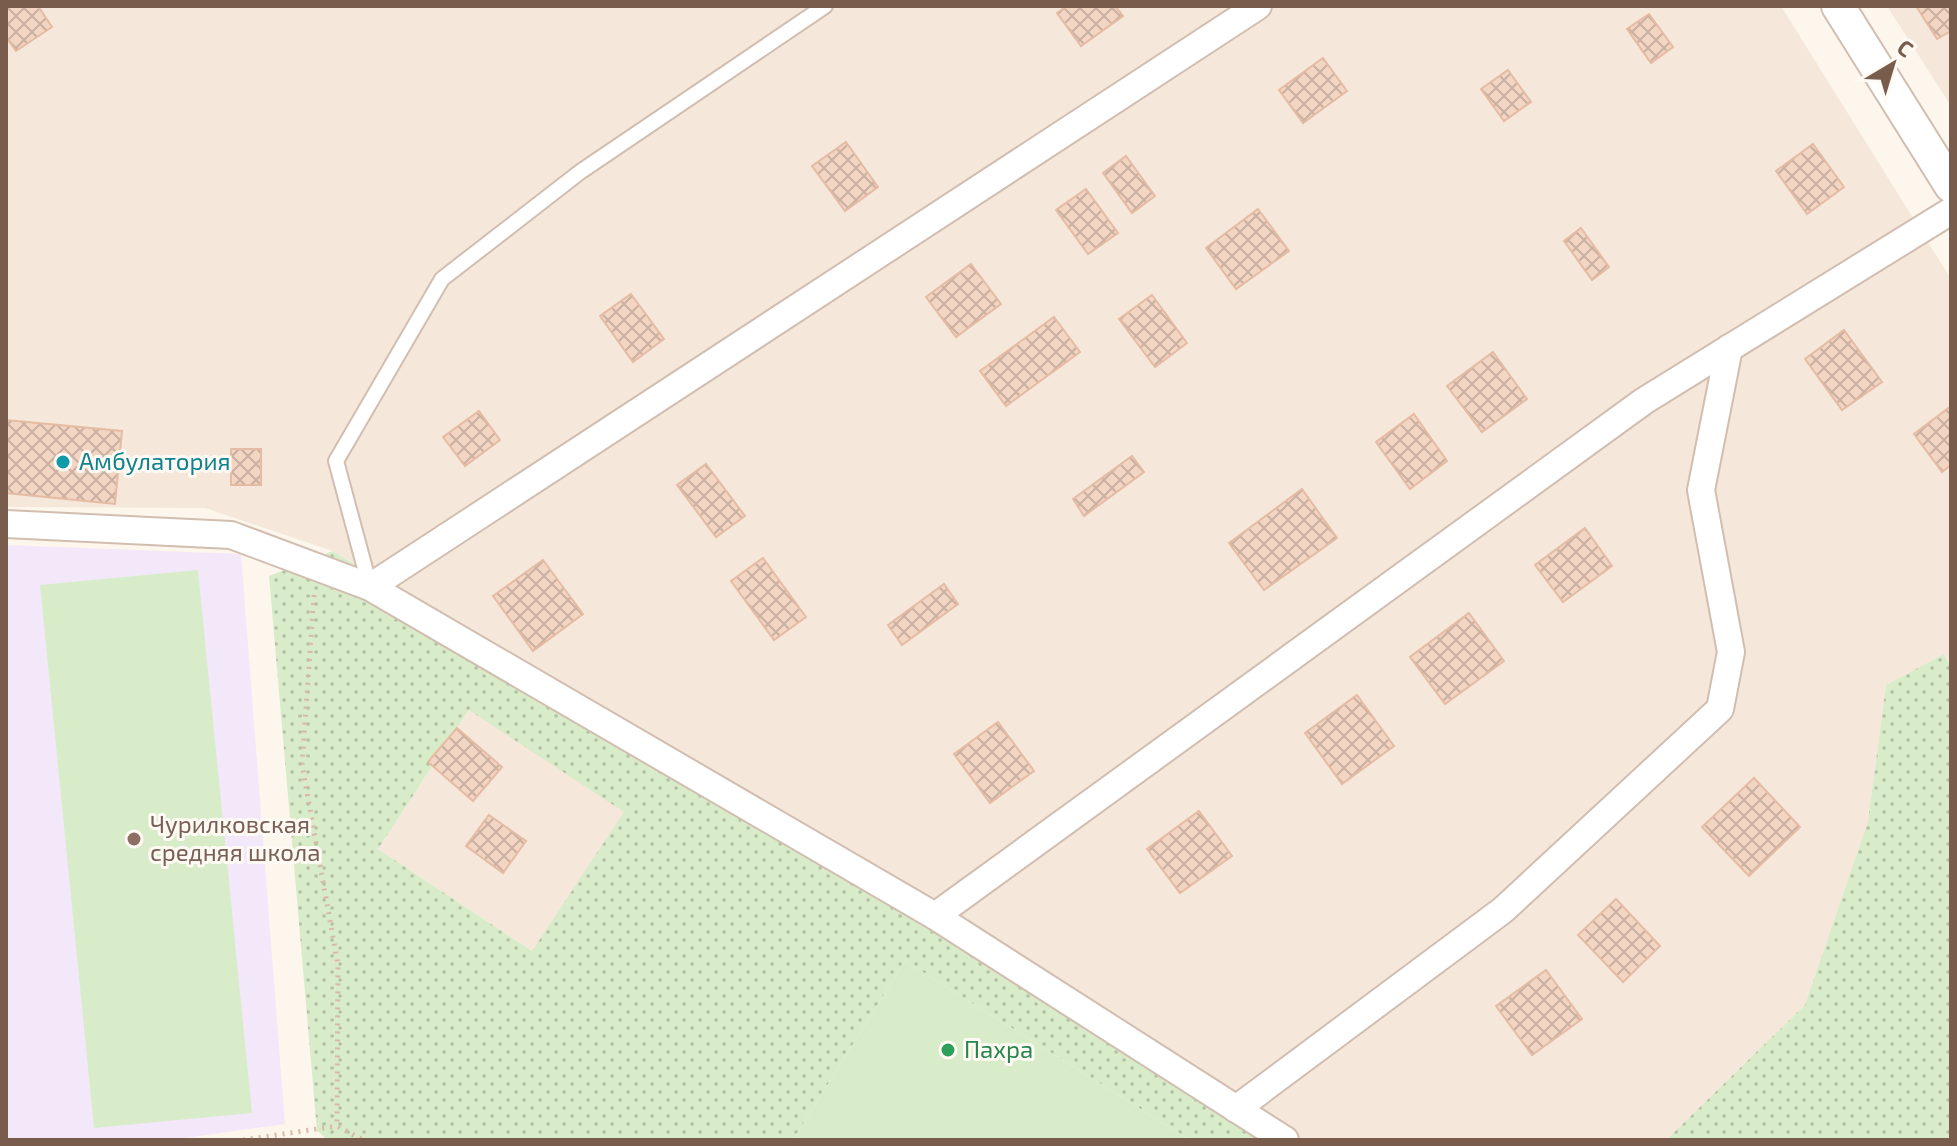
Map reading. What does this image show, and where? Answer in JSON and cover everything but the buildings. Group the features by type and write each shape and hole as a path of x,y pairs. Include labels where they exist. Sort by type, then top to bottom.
{"street":[{"path":"370,587 1258,6"},
{"path":"1838,6 1951,186"},
{"path":"935,916 1644,401 1951,211"},
{"path":"1236,1109 1503,910 1720,709 1731,652 1701,490 1729,348"},
{"path":"6,524 231,535 370,587 935,916 1285,1140"}],"lane":[{"path":"370,587 336,461 442,279 580,172 825,6"}],"path":[{"path":"314,586 302,765 338,965 337,1126"},
{"path":"243,1140 337,1126 363,1140"}],"shaded area":[{"path":"6,6 1781,6 1951,279 1951,667 1944,654 1886,685 1868,821 1805,1005 1666,1140 1299,1140 333,551 205,508 6,507"},
{"path":"1887,6 1951,6 1951,106"},
{"name":"Чурилковская средняя школа","path":"6,545 241,554 285,1124 171,1140 6,1140"},
{"path":"470,709 625,812 532,951 378,849"}],"green space":[{"path":"333,551 1299,1140 1190,1140 905,961 793,1140 328,1140 317,1131 269,576","holes":["469,710 624,812 532,951 378,849"]},
{"path":"198,570 252,1113 94,1128 40,585"},
{"path":"1944,654 1951,667 1951,1140 1666,1140 1805,1005 1868,821 1886,685"},
{"name":"Пахра","path":"905,961 1190,1140 793,1140"}],"place":[{"name":"Амбулатория","path":"63,462"},
{"name":"Чурилковская средняя школа","path":"134,839"},
{"name":"Пахра","path":"948,1050"}]}
